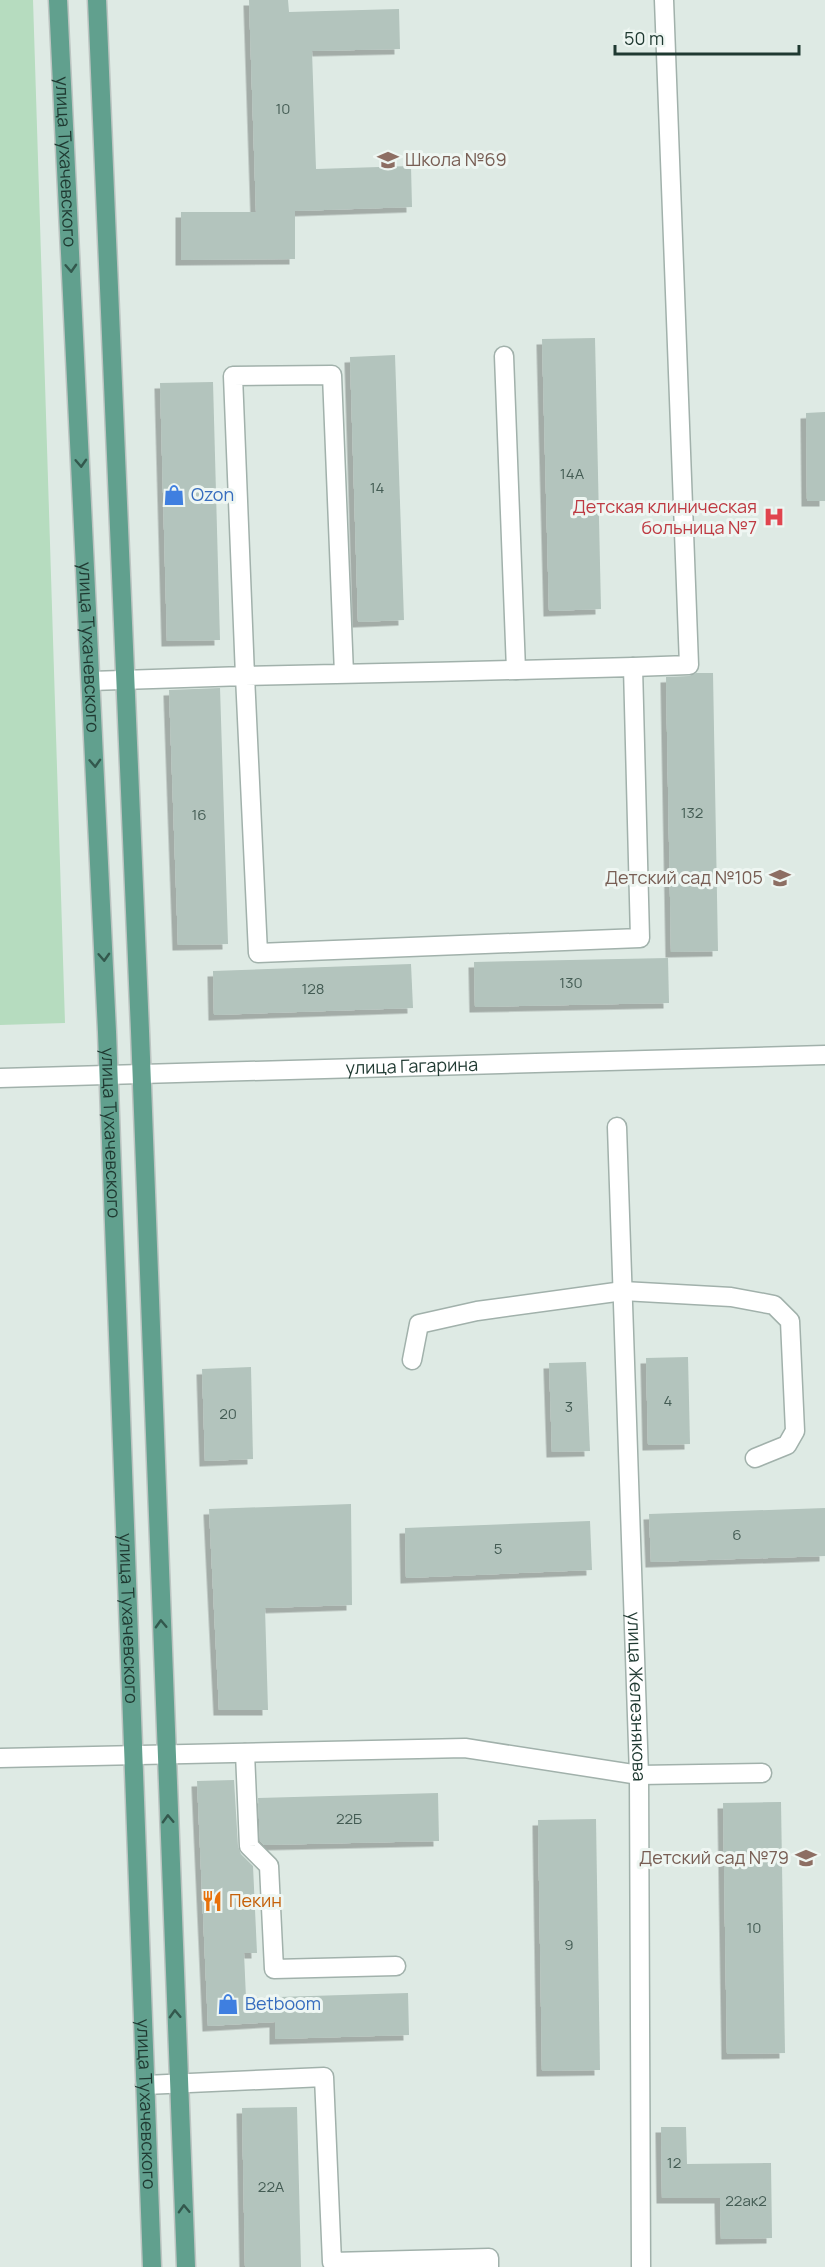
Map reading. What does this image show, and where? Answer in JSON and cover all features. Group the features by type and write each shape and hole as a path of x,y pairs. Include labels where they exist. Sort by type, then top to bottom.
{"main road":[{"name":"улица Тухачевского","path":"58,0 109,1076 152,2267"},
{"name":"улица Тухачевского","path":"97,0 186,2267"}],"street":[{"path":"92,681 689,665 664,0"},
{"path":"504,356 516,670"},
{"path":"344,674 332,375 233,376 258,953 640,938 633,667"},
{"name":"улица Гагарина","path":"0,1078 825,1055"},
{"name":"улица Железнякова","path":"617,1127 639,1775 641,2267"},
{"path":"412,1360 419,1324 477,1311 623,1292 731,1297 774,1305 790,1321 795,1431 787,1445 755,1458"},
{"path":"0,1758 465,1748 639,1775 762,1773"},
{"path":"245,1753 249,1846 269,1866 274,1969 396,1966"},
{"path":"146,2085 324,2077 332,2262 489,2258 489,2267"}],"green space":[{"path":"0,0 33,0 65,1023 0,1025"}],"building":[{"path":"249,0 288,0 289,12 399,9 400,49 312,51 316,169 411,166 412,207 295,211 295,259 181,260 181,212 256,212"},
{"path":"595,338 601,609 549,611 542,339"},
{"path":"395,355 404,620 358,622 350,357"},
{"path":"213,382 220,640 167,641 160,383"},
{"path":"825,412 825,501 807,501 806,413"},
{"path":"696,673 713,673 718,951 671,952 666,677 689,676"},
{"path":"220,688 228,944 178,945 169,690"},
{"path":"668,958 669,1003 475,1007 474,962"},
{"path":"411,964 413,1008 214,1015 213,971"},
{"path":"688,1357 690,1444 648,1445 646,1358"},
{"path":"586,1362 590,1451 552,1452 549,1363"},
{"path":"251,1367 253,1459 205,1461 202,1369"},
{"path":"351,1504 352,1605 265,1608 268,1710 219,1710 209,1509"},
{"path":"825,1508 825,1556 651,1562 649,1514"},
{"path":"590,1521 592,1570 406,1578 405,1528"},
{"path":"234,1780 238,1846 241,1854 253,1866 257,1953 244,1953 246,1998 408,1993 409,2035 275,2039 275,2022 208,2026 197,1781"},
{"path":"438,1793 439,1841 264,1845 260,1841 258,1798"},
{"path":"781,1802 785,2053 727,2054 723,1803"},
{"path":"596,1819 600,2070 542,2071 538,1820"},
{"path":"297,2107 301,2267 245,2267 242,2108"},
{"path":"661,2127 686,2127 687,2164 771,2163 772,2238 721,2239 720,2198 662,2198"}],"place":[{"name":"Школа №69","path":"388,160"},
{"name":"Ozon","path":"174,495"},
{"name":"Детская клиническая больница №7","path":"774,517"},
{"name":"Детский сад №105","path":"780,878"},
{"name":"Детский сад №79","path":"806,1858"},
{"name":"Пекин","path":"212,1901"},
{"name":"Betboom","path":"228,2004"}]}
